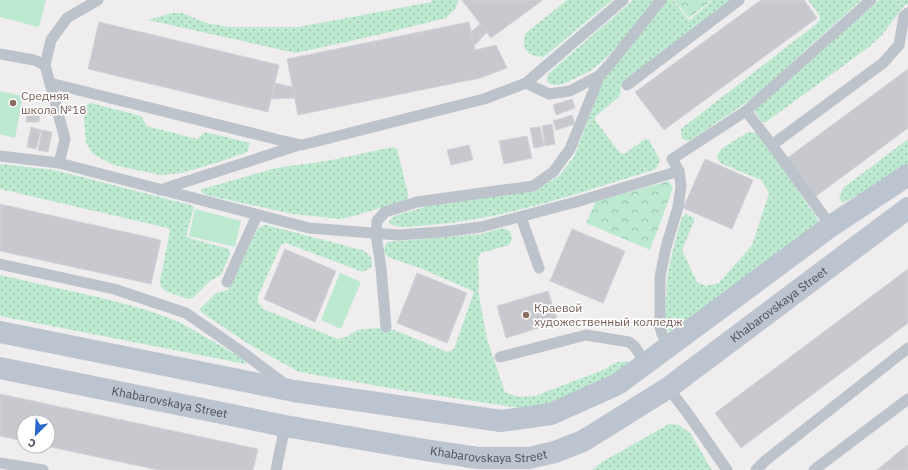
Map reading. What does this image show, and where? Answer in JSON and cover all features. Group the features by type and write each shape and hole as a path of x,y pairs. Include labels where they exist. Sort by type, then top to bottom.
{"main road":[{"path":"0,332 294,391 502,421 551,414 618,384 830,226 908,175"},
{"name":"Khabarovskaya Street","path":"0,368 285,426 425,450 478,458 528,458 555,452 583,441 668,388 908,208"}],"lane":[{"path":"59,163 65,139 45,65 51,40 67,18 98,0"},
{"path":"160,190 302,145 484,99 526,83 623,0"},
{"path":"526,83 549,94 570,91 600,75 660,0"},
{"path":"627,85 739,0"},
{"path":"670,346 662,334 660,327 660,277 666,247 678,207 682,186 679,171 672,159 746,111 871,0"},
{"path":"772,145 883,63 899,45 904,16 908,13"},
{"path":"0,54 34,60 45,65"},
{"path":"386,326 381,268 376,234 377,221 385,212 417,202 533,186 553,172 570,149 600,75"},
{"path":"50,83 302,145"},
{"path":"746,111 830,226"},
{"path":"0,156 59,163 257,216 309,228 398,235 481,227 576,202 679,171"},
{"path":"227,282 257,216"},
{"path":"520,217 539,268"},
{"path":"0,264 114,289 186,313 245,354 294,391"},
{"path":"500,357 586,335 629,342 646,364"},
{"path":"756,470 765,461 908,348"},
{"path":"668,388 727,470"},
{"path":"814,470 908,399"},
{"path":"276,470 285,426"},
{"path":"0,464 43,470"}],"green space":[{"path":"0,0 46,0 39,27 0,17"},
{"path":"433,0 458,0 456,8 446,18 296,53 148,20 172,13 182,13 206,23 228,27 299,27 431,2"},
{"path":"567,0 612,0 544,57 527,52 524,45 525,34"},
{"path":"633,0 654,0 625,38 608,56 590,71 568,82 558,85 548,83 548,74"},
{"path":"666,0 673,0 690,20 713,0 732,0 622,84 619,97 596,116 595,120 620,153 624,154 645,139 649,140 660,160 656,169 544,203 487,217 458,222 404,227 390,224 389,221 394,216 438,203 534,191 558,177 574,157 603,80"},
{"path":"674,0 712,0 689,18"},
{"path":"808,0 861,0 753,98 691,140 687,141 682,138 681,129 816,24 820,19 820,16"},
{"path":"879,0 908,0 908,3 881,36 869,47 766,122 762,122 755,112 755,108"},
{"path":"0,91 23,96 15,138 0,134"},
{"path":"91,103 141,116 147,126 197,139 205,132 250,143 247,152 182,173 161,175 113,165 93,154 86,143 83,106"},
{"path":"748,132 756,133 762,138 815,215 818,220 817,224 670,332 665,328 667,278 682,217 686,214 694,218 682,250 697,282 706,286 719,283 752,245 769,193 761,180 720,163 717,156 721,149"},
{"path":"908,139 908,165 849,200 842,202 839,198 843,188"},
{"path":"393,147 397,149 408,194 407,200 340,219 293,214 206,195 201,192 202,189 276,168 327,161"},
{"path":"0,164 54,170 191,205 194,207 186,236 229,249 230,254 221,275 210,281 194,297 189,299 167,292 161,287 160,281 170,231 168,228 0,189"},
{"path":"669,181 673,188 650,250 586,223 596,201"},
{"path":"195,209 241,221 235,247 189,236"},
{"path":"266,225 362,250 370,257 372,267 363,272 286,243 281,245 258,296 258,302 263,309 338,339 348,336 357,330 378,328 394,330 448,352 454,349 474,292 420,268 388,257 384,252 385,245 387,242 481,234 503,228 510,231 512,239 509,245 481,253 478,258 478,291 487,339 505,392 518,397 535,396 603,370 617,362 631,362 581,398 527,409 407,391 299,372 247,343 201,312 200,309 216,293 228,290 258,228"},
{"path":"340,273 361,282 341,329 321,320"},
{"path":"0,275 110,300 150,311 181,323 247,361 246,364 0,316"},
{"path":"669,424 679,425 690,433 712,470 592,470 602,462"}],"building":[{"path":"462,0 543,0 491,38"},
{"path":"761,0 804,0 817,18 664,130 635,92"},
{"path":"99,22 279,65 268,112 88,69"},
{"path":"469,22 475,50 496,45 507,68 480,78 298,115 287,59"},
{"path":"480,24 487,32 474,46 471,32"},
{"path":"908,69 908,128 815,197 786,159"},
{"path":"275,83 293,87 295,98 271,99"},
{"path":"572,99 575,108 556,115 553,105"},
{"path":"27,112 40,113 39,122 26,122"},
{"path":"572,115 575,124 556,130 553,121"},
{"path":"552,124 555,144 545,146 542,126"},
{"path":"31,127 41,130 36,149 27,147"},
{"path":"540,127 544,146 534,148 530,128"},
{"path":"42,130 52,132 48,152 38,150"},
{"path":"527,136 532,158 504,164 499,141"},
{"path":"469,145 473,160 451,165 447,150"},
{"path":"705,159 753,180 732,229 683,208"},
{"path":"0,204 161,240 151,284 0,251"},
{"path":"572,229 625,251 603,303 550,281"},
{"path":"285,249 336,271 315,322 264,299"},
{"path":"908,269 908,323 741,448 715,413"},
{"path":"417,273 467,293 447,343 397,323"},
{"path":"548,291 558,322 506,338 497,306"},
{"path":"0,394 258,449 253,470 158,470 56,448 56,414 16,414 16,439 0,436"},
{"path":"908,445 908,470 877,470 906,446"}],"place":[{"name":"Средняя школа №18","path":"13,103"},
{"name":"Краевой художественный колледж","path":"526,315"}]}
